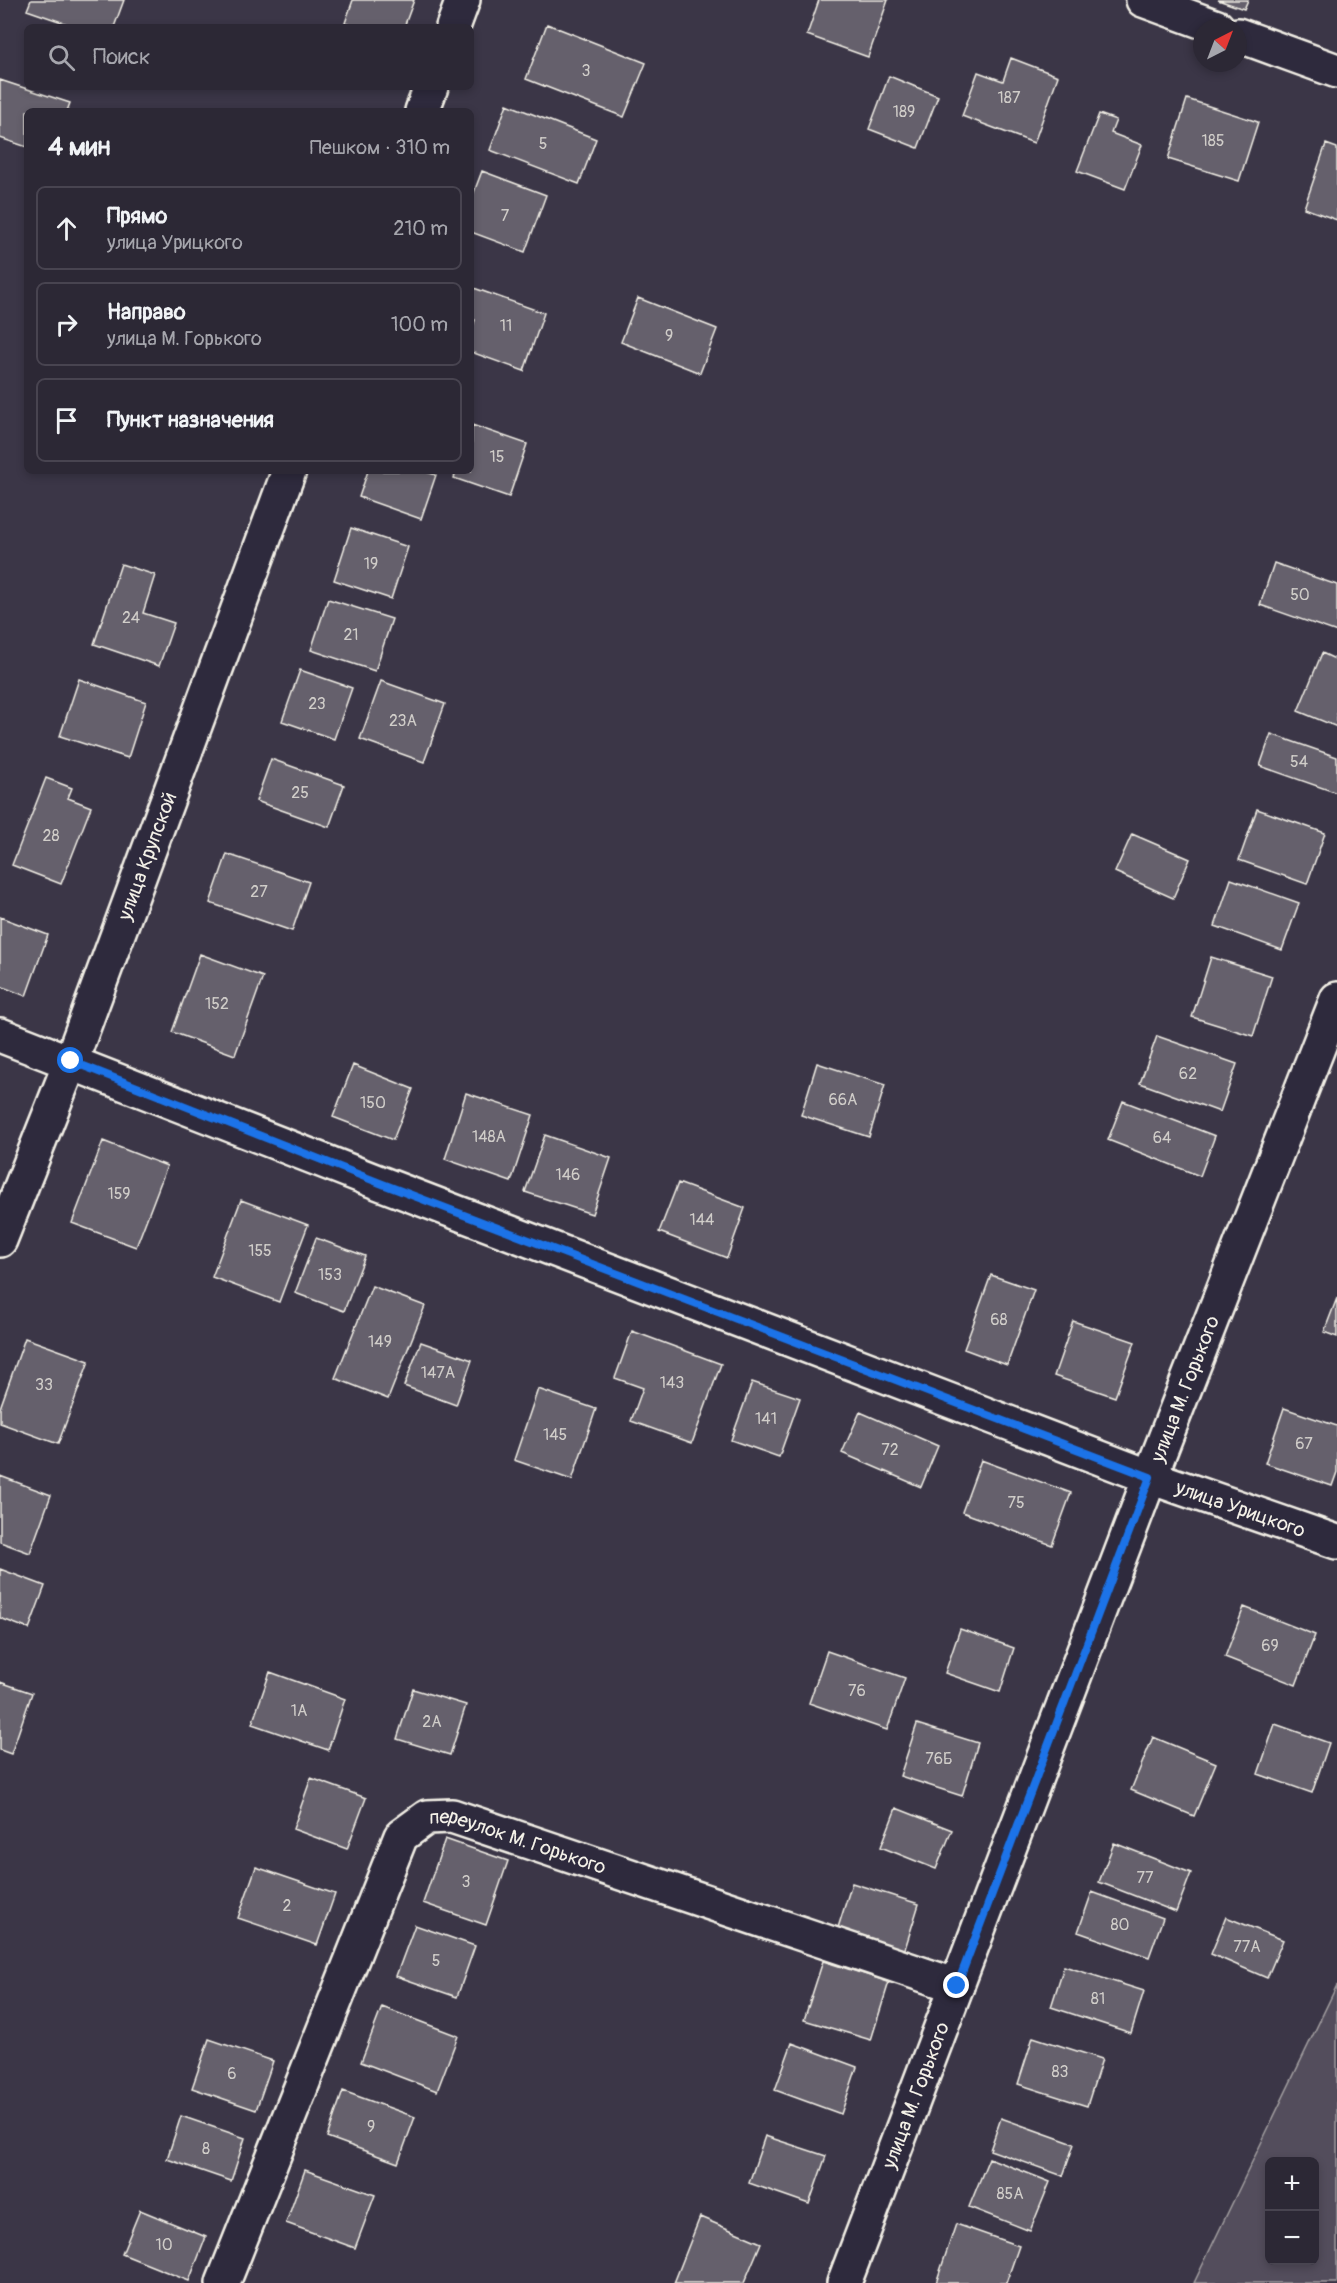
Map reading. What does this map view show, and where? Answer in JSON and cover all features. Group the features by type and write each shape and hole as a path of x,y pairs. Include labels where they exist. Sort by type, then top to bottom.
{"street":[{"path":"454,24 463,0"},
{"path":"1143,0 1193,18"},
{"path":"1247,38 1337,71"},
{"path":"423,108 430,90"},
{"name":"улица Крупской","path":"0,1240 71,1061 288,474"},
{"name":"улица М. Горького","path":"844,2283 1150,1477 1337,999"},
{"name":"улица Урицкого","path":"0,1035 1150,1477 1337,1542"},
{"name":"переулок М. Горького","path":"223,2283 401,1836 427,1817 452,1816 957,1986"}],"shaded area":[{"path":"1337,1985 1337,2283 1194,2283"}],"building":[{"path":"31,0 124,0 115,24 67,24 27,10"},
{"path":"353,0 414,0 405,24 345,23"},
{"path":"819,0 888,0 868,57 807,35"},
{"path":"1218,0 1248,0 1244,9"},
{"path":"547,24 646,63 624,117 526,79"},
{"path":"1011,58 1058,76 1034,143 962,116 978,72 1003,81"},
{"path":"889,76 938,96 918,148 869,129"},
{"path":"0,80 24,88 24,90 70,103 68,108 24,108 24,146 0,138"},
{"path":"1187,99 1258,122 1239,181 1168,159"},
{"path":"507,104 596,139 579,184 490,150"},
{"path":"1099,114 1116,120 1111,133 1142,145 1125,189 1077,171"},
{"path":"1326,144 1337,148 1337,220 1304,208"},
{"path":"482,171 546,195 525,252 474,233 474,192"},
{"path":"474,288 544,313 524,371 474,353"},
{"path":"638,298 717,329 700,373 621,342"},
{"path":"474,426 527,444 509,497 454,478 455,474 474,474"},
{"path":"367,474 436,475 421,519 359,497"},
{"path":"351,528 408,547 391,599 334,580"},
{"path":"1274,563 1337,585 1337,632 1260,605"},
{"path":"121,564 155,575 143,613 174,623 159,666 94,644"},
{"path":"328,599 392,619 375,671 311,650"},
{"path":"1322,653 1337,660 1337,727 1298,711"},
{"path":"300,670 352,688 334,739 282,721"},
{"path":"79,679 146,702 128,758 60,736"},
{"path":"381,681 445,704 424,762 360,739"},
{"path":"1271,734 1337,757 1337,793 1260,766"},
{"path":"271,759 344,785 329,827 256,801"},
{"path":"46,778 72,788 68,798 91,807 61,884 12,865"},
{"path":"1257,809 1325,833 1307,884 1239,860"},
{"path":"1132,834 1190,859 1173,898 1115,872"},
{"path":"227,854 309,882 292,931 210,903"},
{"path":"1231,879 1299,903 1282,950 1215,926"},
{"path":"0,917 48,935 26,996 0,986"},
{"path":"200,954 263,977 235,1055 172,1032"},
{"path":"1211,957 1272,976 1253,1036 1192,1017"},
{"path":"1157,1036 1237,1064 1220,1112 1140,1083"},
{"path":"817,1063 885,1085 869,1137 801,1115"},
{"path":"353,1065 413,1089 393,1140 333,1117"},
{"path":"466,1093 533,1115 511,1182 445,1159"},
{"path":"1123,1101 1215,1136 1200,1176 1108,1140"},
{"path":"545,1135 611,1158 592,1214 525,1192"},
{"path":"103,1141 167,1166 136,1247 72,1223"},
{"path":"678,1183 745,1208 727,1258 659,1232"},
{"path":"241,1200 308,1225 279,1302 212,1277"},
{"path":"316,1238 365,1256 344,1311 295,1293"},
{"path":"991,1275 1034,1290 1007,1365 964,1349"},
{"path":"372,1286 425,1306 388,1399 335,1378"},
{"path":"1337,1298 1337,1337 1324,1332"},
{"path":"1073,1321 1135,1342 1115,1397 1054,1376"},
{"path":"632,1331 721,1364 692,1443 631,1421 643,1388 615,1378"},
{"path":"25,1338 89,1361 58,1444 0,1423 0,1408"},
{"path":"421,1342 472,1360 456,1405 404,1386"},
{"path":"752,1382 800,1398 779,1457 731,1440"},
{"path":"538,1389 596,1409 572,1480 514,1460"},
{"path":"1284,1408 1337,1426 1337,1472 1332,1486 1265,1463"},
{"path":"860,1412 938,1446 921,1487 842,1453"},
{"path":"981,1460 1071,1493 1052,1545 962,1512"},
{"path":"0,1476 51,1495 30,1553 0,1542"},
{"path":"0,1569 45,1586 29,1629 0,1618"},
{"path":"1244,1607 1315,1635 1296,1685 1225,1657"},
{"path":"960,1629 1014,1648 1000,1692 945,1673"},
{"path":"827,1651 905,1678 887,1730 809,1703"},
{"path":"270,1672 345,1699 328,1750 252,1724"},
{"path":"0,1682 32,1693 11,1754 0,1750"},
{"path":"413,1689 466,1705 450,1755 397,1739"},
{"path":"917,1724 978,1743 962,1796 900,1776"},
{"path":"1275,1724 1329,1743 1312,1793 1258,1774"},
{"path":"1153,1737 1216,1763 1194,1816 1131,1790"},
{"path":"311,1778 366,1798 347,1849 293,1829"},
{"path":"896,1808 952,1830 936,1869 881,1847"},
{"path":"445,1839 508,1861 486,1925 423,1903"},
{"path":"1114,1843 1191,1873 1176,1912 1099,1882"},
{"path":"256,1867 335,1894 317,1945 238,1918"},
{"path":"852,1883 919,1904 903,1955 836,1934"},
{"path":"1092,1892 1163,1918 1149,1957 1078,1932"},
{"path":"1226,1917 1283,1940 1267,1978 1211,1954"},
{"path":"415,1925 475,1946 457,1997 396,1976"},
{"path":"823,1961 889,1982 871,2040 804,2020"},
{"path":"1064,1966 1144,1991 1131,2033 1051,2007"},
{"path":"382,2007 458,2036 437,2091 361,2062"},
{"path":"1033,2037 1102,2059 1087,2106 1018,2084"},
{"path":"209,2039 273,2061 256,2110 192,2088"},
{"path":"792,2043 857,2067 841,2114 775,2090"},
{"path":"343,2091 415,2117 398,2163 327,2137"},
{"path":"181,2116 245,2138 231,2181 167,2159"},
{"path":"1001,2118 1074,2144 1063,2176 990,2150"},
{"path":"765,2136 826,2156 809,2204 749,2183"},
{"path":"989,2158 1050,2182 1030,2231 969,2207"},
{"path":"305,2170 375,2195 355,2248 286,2223"},
{"path":"140,2210 206,2237 189,2281 122,2254"},
{"path":"700,2217 761,2243 744,2283 674,2283"},
{"path":"956,2224 1019,2246 1006,2283 936,2283"}],"route":[{"path":"71,1061 380,1183 1150,1477 957,1986"}]}
